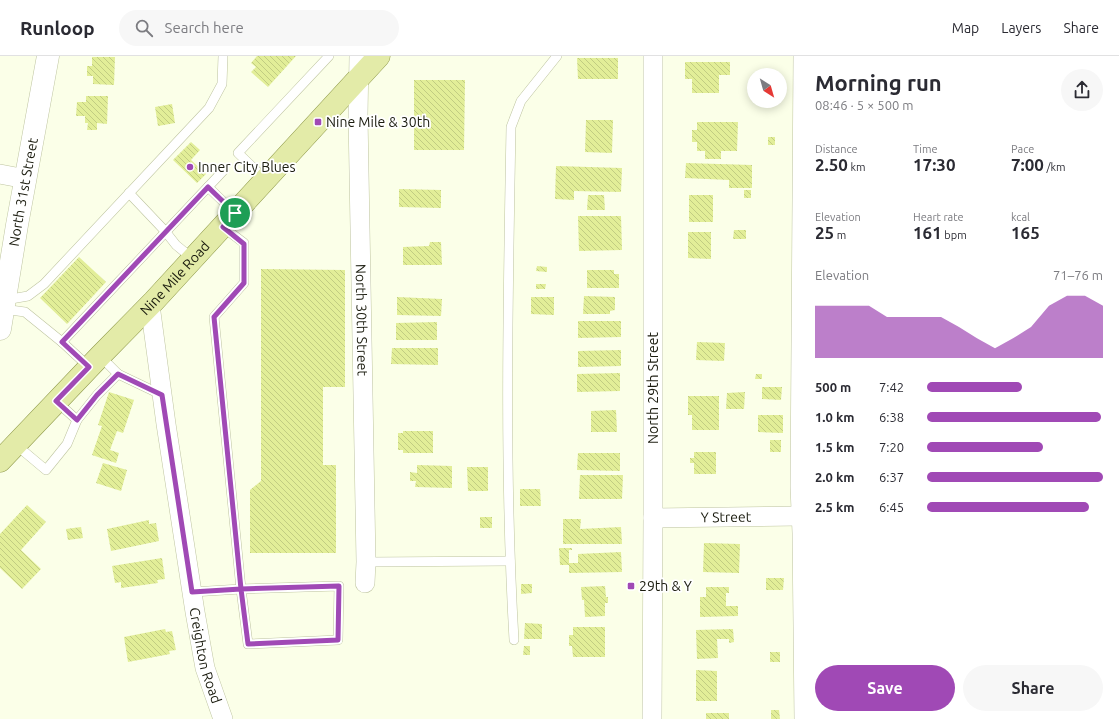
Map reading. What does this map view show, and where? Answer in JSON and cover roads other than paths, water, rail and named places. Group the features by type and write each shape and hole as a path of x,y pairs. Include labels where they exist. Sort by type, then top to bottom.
{"main road":[{"name":"Nine Mile Road","path":"0,461 56,401 150,306 379,56"}],"street":[{"name":"North 31st Street","path":"3,313 48,56"},
{"name":"North 30th Street","path":"359,56 358,131 366,562 365,583"},
{"name":"North 29th Street","path":"652,719 653,56"},
{"path":"0,174 26,179"},
{"name":"Creighton Road","path":"150,306 162,395 205,668 223,719"},
{"name":"Y Street","path":"653,518 797,516"}],"lane":[{"path":"3,313 44,284 208,108 222,84 223,56"},
{"path":"266,180 238,154 329,56"},
{"path":"514,640 510,561 508,444 511,127 521,101 557,56"},
{"path":"798,56 797,533 799,719"},
{"path":"62,342 223,171"},
{"path":"192,592 241,589 339,586 338,640 248,644 241,589 214,317 244,283 244,244 208,187"},
{"path":"129,193 165,231 176,245 192,259"},
{"path":"3,313 25,312 62,342 118,374 162,395"},
{"path":"15,444 46,470 67,444 77,420 97,395 118,374"},
{"path":"56,401 77,420"},
{"path":"366,562 510,561"}],"place":[{"name":"Nine Mile & 30th","path":"318,122"},
{"name":"Inner City Blues","path":"190,167"},
{"name":"29th & Y","path":"631,586"}]}
